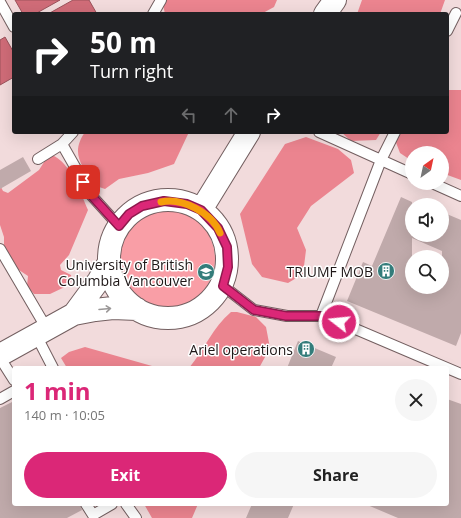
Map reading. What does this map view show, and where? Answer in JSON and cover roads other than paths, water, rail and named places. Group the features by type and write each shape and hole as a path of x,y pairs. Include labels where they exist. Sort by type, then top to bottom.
{"street":[{"path":"327,12 334,0"},
{"path":"201,210 248,134"},
{"path":"164,201 187,204 201,210 218,228 227,247 228,267 223,286 212,300 200,310 183,317 166,318 150,316 137,309 115,284 108,264 109,250 114,234 119,226 129,214 142,206 164,201"},
{"path":"74,314 92,291 108,264"},
{"path":"0,356 74,314 114,308 137,309"}],"lane":[{"path":"154,12 161,0"},
{"path":"0,2 12,23"},
{"path":"449,27 456,13"},
{"path":"38,159 62,144 71,134"},
{"path":"323,134 405,171"},
{"path":"321,316 381,160 394,134"},
{"path":"62,144 90,194 119,226"},
{"path":"448,190 461,196"},
{"path":"0,249 41,332 52,366"},
{"path":"223,286 254,310 286,316 321,316 339,322 442,366"},
{"path":"0,356 12,377"},
{"path":"449,369 461,374"},
{"path":"0,399 12,392"},
{"path":"87,506 93,517 109,506"},
{"path":"127,506 136,518"}],"place":[{"name":"TRIUMF MOB","path":"386,271"},
{"name":"University of British Columbia Vancouver","path":"206,272"},
{"name":"Ariel operations","path":"306,349"}]}
